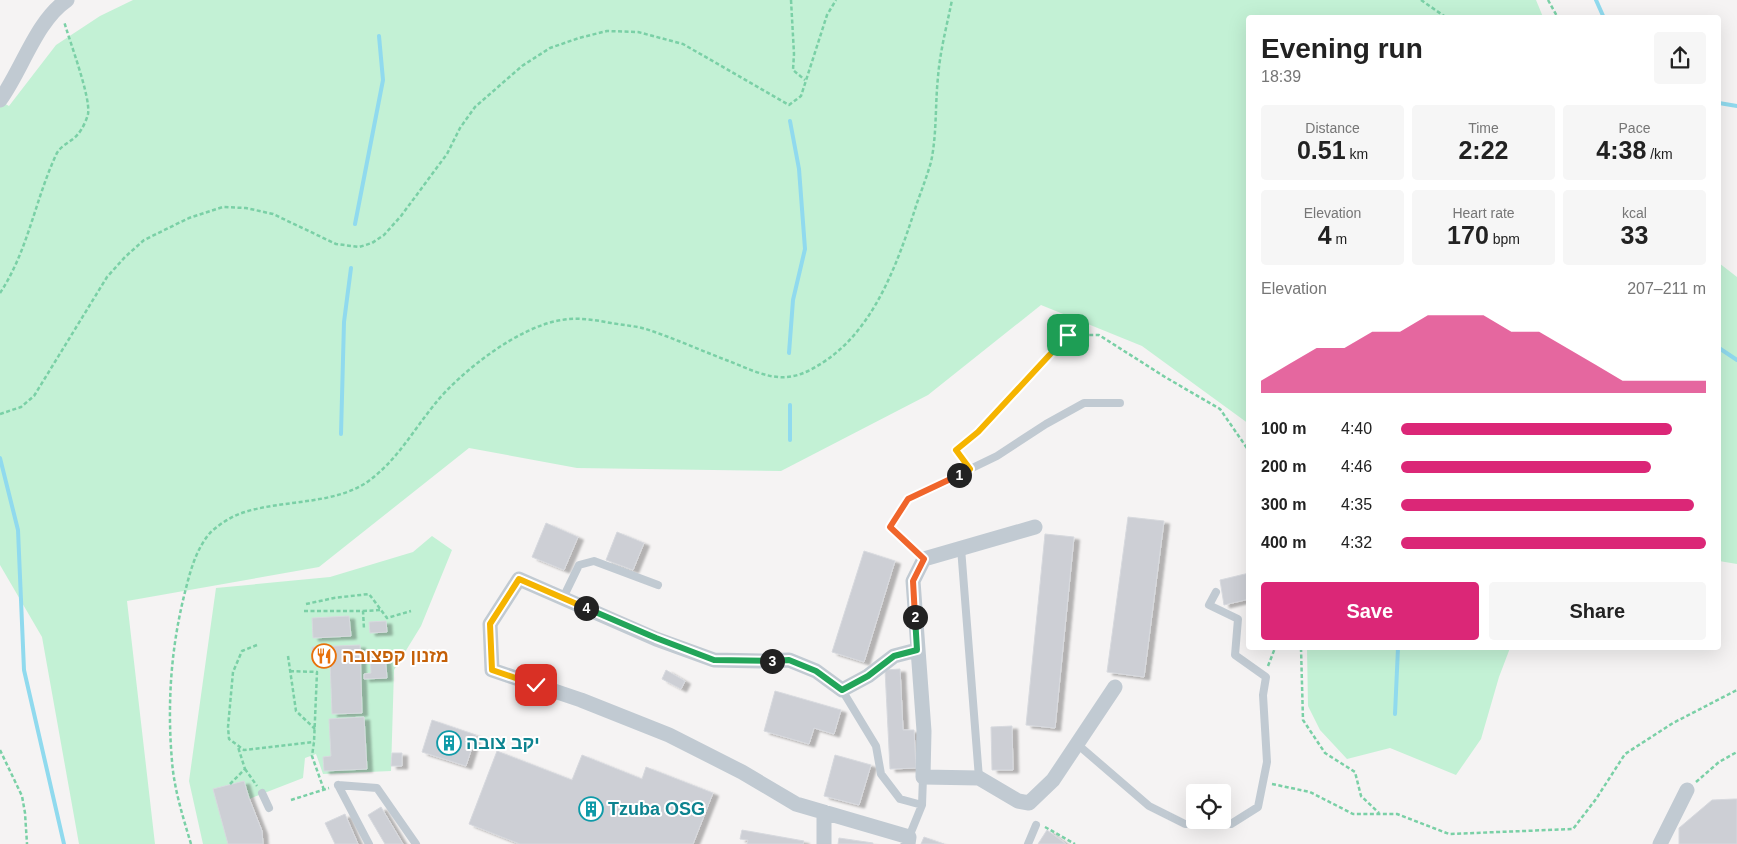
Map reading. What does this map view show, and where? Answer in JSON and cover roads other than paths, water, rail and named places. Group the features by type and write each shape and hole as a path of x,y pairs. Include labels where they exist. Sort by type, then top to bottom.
{"street":[{"path":"0,100 38,33 63,3"},
{"path":"1035,527 924,559 913,581 924,731 923,777 979,778 1018,801 1029,803 1053,780 1115,687"},
{"path":"909,840 796,804 742,772 669,735 581,700 492,670 490,624 519,579 656,638 714,660 761,662 789,660 816,671 842,690 868,676 894,656 917,650"},
{"path":"1660,844 1686,790"},
{"path":"824,812 824,844"}],"lane":[{"path":"924,559 890,527 908,499 997,456 1046,424 1084,403 1120,403"},
{"path":"961,548 979,778"},
{"path":"563,598 579,565 594,561 658,585"},
{"path":"1077,744 1149,806 1185,824 1231,824 1258,807 1267,762 1263,695 1266,677 1236,655 1238,619 1209,605 1216,592"},
{"path":"842,690 876,746 881,774 900,799 922,805"},
{"path":"909,840 922,805 923,777"},
{"path":"370,844 338,785 377,788 416,844"},
{"path":"262,794 269,808"},
{"path":"1028,844 1036,825"}],"waterway":[{"path":"1596,0 1603,15"},
{"path":"355,224 383,80 379,36"},
{"path":"1721,103 1737,106"},
{"path":"789,353 793,300 805,249 799,169 790,121"},
{"path":"341,434 344,322 351,268"},
{"path":"1721,349 1737,360"},
{"path":"790,405 790,440"},
{"path":"0,458 18,530 24,670 64,844"},
{"path":"1395,714 1398,650"}],"place":[{"name":"מזנון קפצובה","path":"324,656"},
{"name":"יקב צובה","path":"449,743"},
{"name":"Tzuba OSG","path":"591,809"}]}
